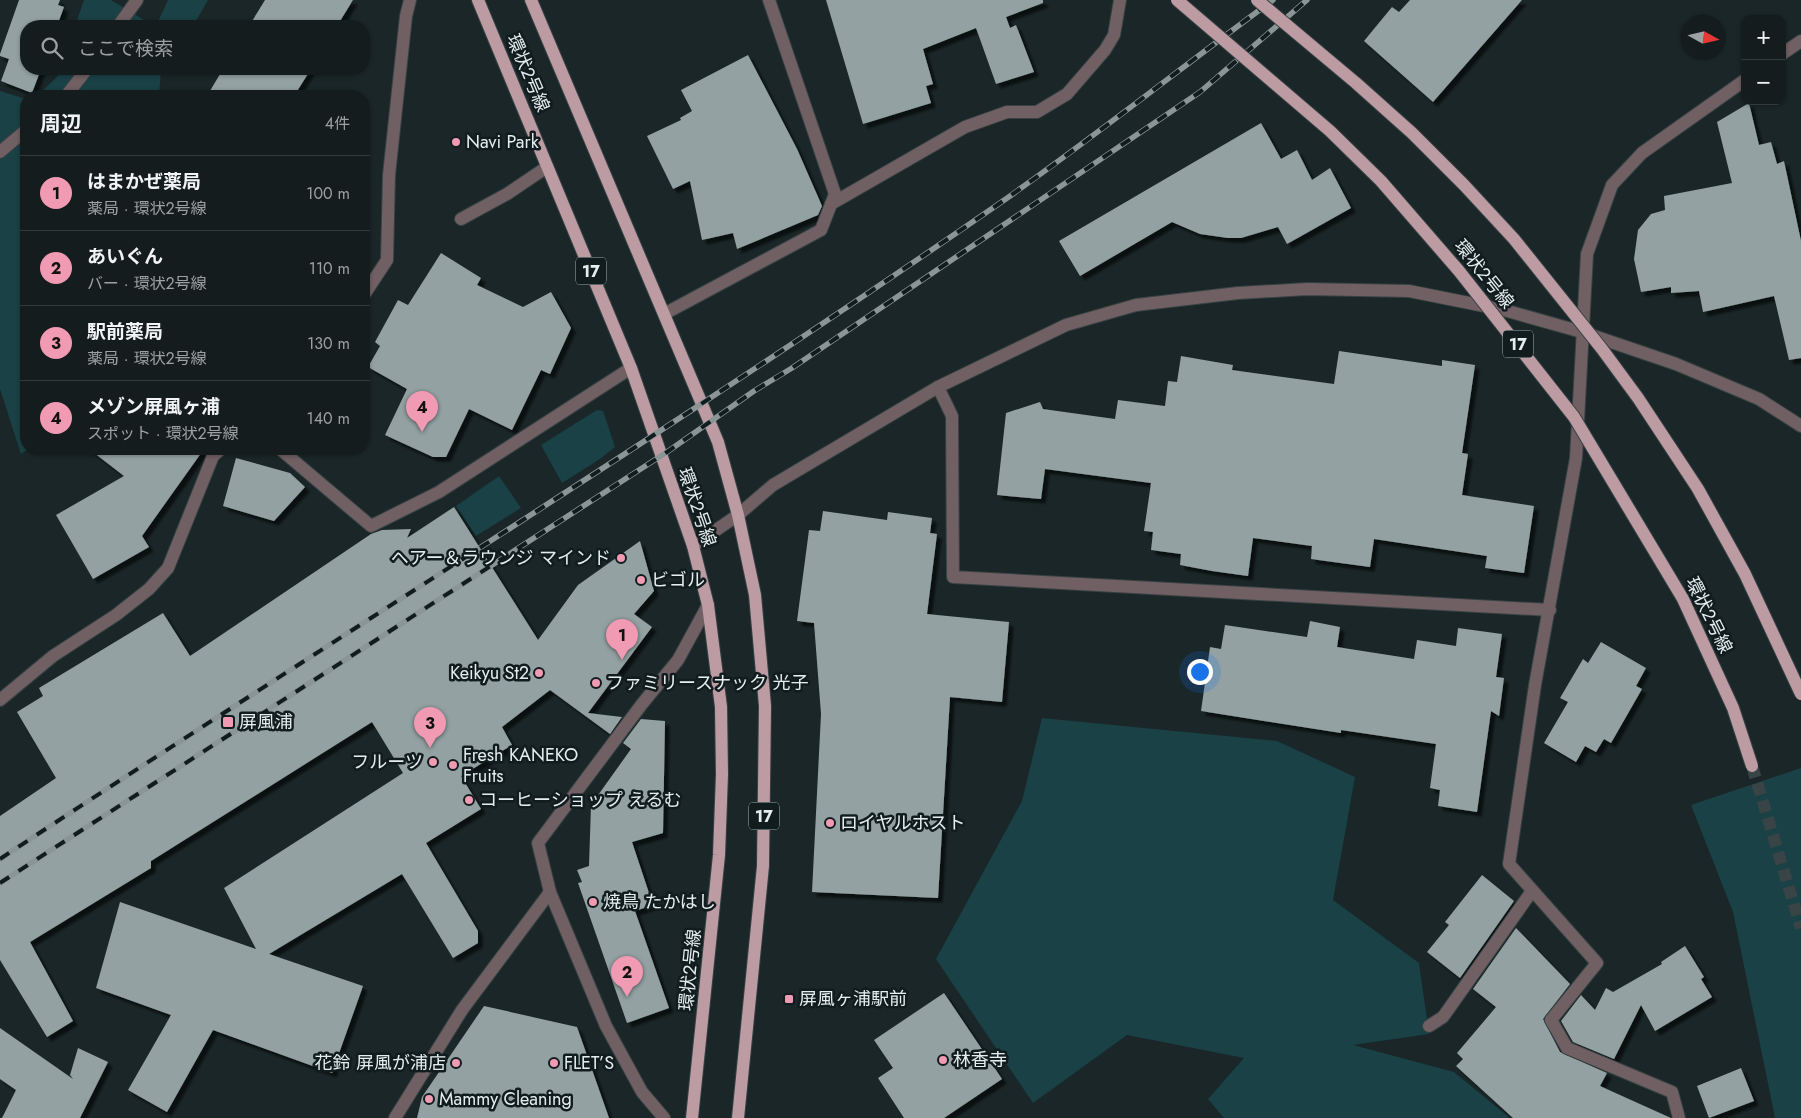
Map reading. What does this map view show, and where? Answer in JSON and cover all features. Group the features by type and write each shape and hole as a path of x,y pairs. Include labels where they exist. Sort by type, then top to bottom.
{"main road":[{"name":"環状2号線","path":"478,0 631,368 693,546 708,606 722,707 722,774 719,855 692,1118"},
{"name":"環状2号線","path":"531,0 718,442 738,515 755,595 765,706 763,866 738,1118"},
{"name":"環状2号線","path":"1177,0 1330,131 1392,192 1459,270 1574,418 1683,599 1733,708 1752,766"},
{"path":"1257,0 1405,127 1477,198 1514,239 1602,349 1648,413 1698,489 1745,574 1801,694"}],"street":[{"path":"122,20 137,0"},
{"path":"370,286 387,260 389,175 406,16 410,0"},
{"path":"664,314 821,230 835,194 769,0"},
{"path":"831,204 965,127 1007,112 1037,112 1067,94 1105,50 1114,35 1120,0"},
{"path":"1786,51 1801,42"},
{"path":"71,90 82,75"},
{"path":"1679,1118 1672,1092 1566,1048 1551,1020 1597,963 1509,864 1523,765 1576,458 1587,254 1612,185 1642,153 1741,83"},
{"path":"0,152 20,135"},
{"path":"461,219 507,194 547,167"},
{"path":"693,546 738,515 773,485 938,387 1066,324 1136,305 1238,293 1307,289 1409,291 1504,310 1582,332 1676,364 1759,399 1801,426"},
{"path":"287,455 371,526 439,492 631,368"},
{"path":"938,387 952,416 953,577 1550,610"},
{"path":"0,700 53,656 116,615 149,589 168,568 214,455"},
{"path":"664,1118 642,1092 606,1026 550,892 538,843 642,704 678,660 708,606"},
{"path":"1429,1026 1443,1018 1532,891"},
{"path":"395,1118 462,1010 550,892"}],"shaded area":[{"path":"84,0 111,0 144,20 77,20"},
{"path":"168,0 208,0 196,20 159,20"},
{"path":"161,75 159,90 43,90 58,76"},
{"path":"0,91 20,97 20,451 0,389"},
{"path":"597,410 603,411 615,447 562,483 541,445"},
{"path":"499,476 521,508 476,536 456,506"},
{"path":"1042,718 1277,741 1355,777 1333,900 1419,963 1429,1034 1353,1045 1454,1072 1510,1118 1224,1118 1208,1099 1244,1058 1127,1035 1033,1103 936,959 1022,801"},
{"path":"1801,768 1801,1118 1775,1118 1733,912 1691,805"}],"building":[{"path":"19,0 60,0 58,5 64,7 59,20 20,20 20,75 39,75 33,90 24,90 1,81 9,59 0,56"},
{"path":"265,0 353,0 341,20 253,20"},
{"path":"826,0 1043,0 1043,3 1006,17 1010,28 1016,25 1034,72 996,84 976,28 923,49 933,84 926,86 931,103 863,124"},
{"path":"1410,0 1522,0 1433,102 1364,41 1392,7 1399,12"},
{"path":"748,55 797,149 822,206 818,215 737,249 733,233 702,240 690,181 673,189 647,136 681,120 680,118 692,111 681,90"},
{"path":"219,75 307,75 298,90 211,90"},
{"path":"1746,105 1749,105 1759,145 1771,142 1777,164 1784,161 1801,241 1801,358 1789,360 1774,296 1703,312 1699,291 1671,293 1671,287 1641,292 1634,259 1638,230 1651,214 1665,210 1664,196 1732,183 1717,122"},
{"path":"1261,123 1281,159 1297,150 1312,180 1330,168 1351,208 1287,244 1278,227 1241,238 1228,238 1200,234 1172,222 1080,276 1059,241"},
{"path":"441,253 481,278 477,285 523,307 551,292 571,328 550,374 541,370 512,430 469,409 446,457 433,457 385,435 407,389 370,368 370,364 380,346 375,342 398,300 408,305"},
{"path":"1339,351 1442,366 1442,360 1475,365 1462,453 1468,454 1462,495 1534,506 1524,573 1485,568 1487,556 1374,539 1370,567 1311,559 1312,546 1253,538 1248,576 1212,571 1180,565 1181,554 1151,550 1153,532 1144,531 1151,483 1045,469 1041,499 997,495 1006,413 1040,402 1043,409 1115,419 1118,400 1165,406 1168,381 1177,382 1181,356 1233,365 1232,370 1334,384"},
{"path":"97,455 200,455 142,536 149,547 93,579 56,515 124,476"},
{"path":"236,458 290,473 305,487 274,521 223,506"},
{"path":"454,507 538,640 578,585 640,541 654,591 634,614 652,627 588,713 622,717 610,734 550,690 502,727 512,745 461,776 481,809 426,843 478,931 478,943 453,958 402,874 269,954 363,986 332,1073 213,1030 167,1112 128,1090 171,1015 96,988 120,902 256,949 224,888 403,773 372,722 151,861 151,868 30,942 73,1021 47,1037 0,960 0,816 56,778 17,712 43,696 39,688 163,613 190,656 371,534 382,530 411,529 407,538"},
{"path":"823,511 887,520 888,512 932,518 930,533 937,534 927,614 1009,622 1002,702 950,697 938,898 812,892 821,714 814,623 797,621 809,530 820,531"},
{"path":"1310,621 1340,627 1337,647 1414,659 1417,640 1456,646 1458,628 1502,634 1496,677 1504,678 1499,716 1491,711 1477,812 1438,806 1440,790 1430,788 1436,744 1341,730 1341,733 1201,711 1210,647 1221,649 1225,625 1307,637"},
{"path":"1601,642 1646,668 1636,686 1642,689 1611,743 1604,739 1596,752 1585,746 1576,762 1544,743 1568,702 1560,698 1583,659 1588,663"},
{"path":"641,719 665,721 663,833 632,842 653,905 635,911 669,1008 627,1023 578,883 582,882 577,870 589,866 591,805 631,749 623,743"},
{"path":"1482,875 1514,901 1460,978 1427,952 1449,925 1445,922"},
{"path":"1516,928 1570,984 1543,1019 1560,1052 1607,1073 1600,1086 1671,1118 1513,1118 1456,1066 1463,1059 1457,1053 1496,1007 1473,989"},
{"path":"1685,946 1704,977 1701,979 1712,997 1655,1031 1641,1005 1614,1059 1573,1042 1561,1021 1581,995 1595,1010 1606,988 1613,992 1662,964 1661,962"},
{"path":"944,993 1002,1079 944,1118 904,1118 878,1078 893,1068 874,1040"},
{"path":"484,1006 577,1027 609,1118 417,1118 422,1097"},
{"path":"0,1028 73,1079 70,1075 78,1048 108,1062 80,1118 2,1118 16,1090 0,1079"},
{"path":"1741,1068 1754,1101 1709,1118 1697,1086"}],"tunnel":[{"path":"1752,766 1801,928"}],"railway":[{"path":"0,859 627,452 877,287 1035,178 1273,0"},
{"path":"0,883 667,452 754,391 792,368 1200,92 1307,0"}],"place":[{"name":"Navi Park","path":"456,142"},
{"name":"メゾン屏風ヶ浦","path":"422,432"},
{"name":"ヘアー＆ラウンジ マインド","path":"621,558"},
{"name":"ビゴル","path":"641,580"},
{"name":"はまかぜ薬局","path":"622,660"},
{"name":"Keikyu St2","path":"539,673"},
{"name":"ファミリースナック 光子","path":"596,683"},
{"name":"屏風浦","path":"228,722"},
{"name":"駅前薬局","path":"430,748"},
{"name":"フルーツ","path":"433,762"},
{"name":"Fresh KANEKO Fruits","path":"453,765"},
{"name":"コーヒーショップ えるむ","path":"469,800"},
{"name":"ロイヤルホスト","path":"830,823"},
{"name":"焼鳥 たかはし","path":"593,902"},
{"name":"あいぐん","path":"627,997"},
{"name":"屏風ヶ浦駅前","path":"789,999"},
{"name":"林香寺","path":"943,1060"},
{"name":"花鈴 屏風が浦店","path":"456,1063"},
{"name":"FLET’S","path":"554,1063"},
{"name":"Mammy Cleaning","path":"429,1099"}]}
